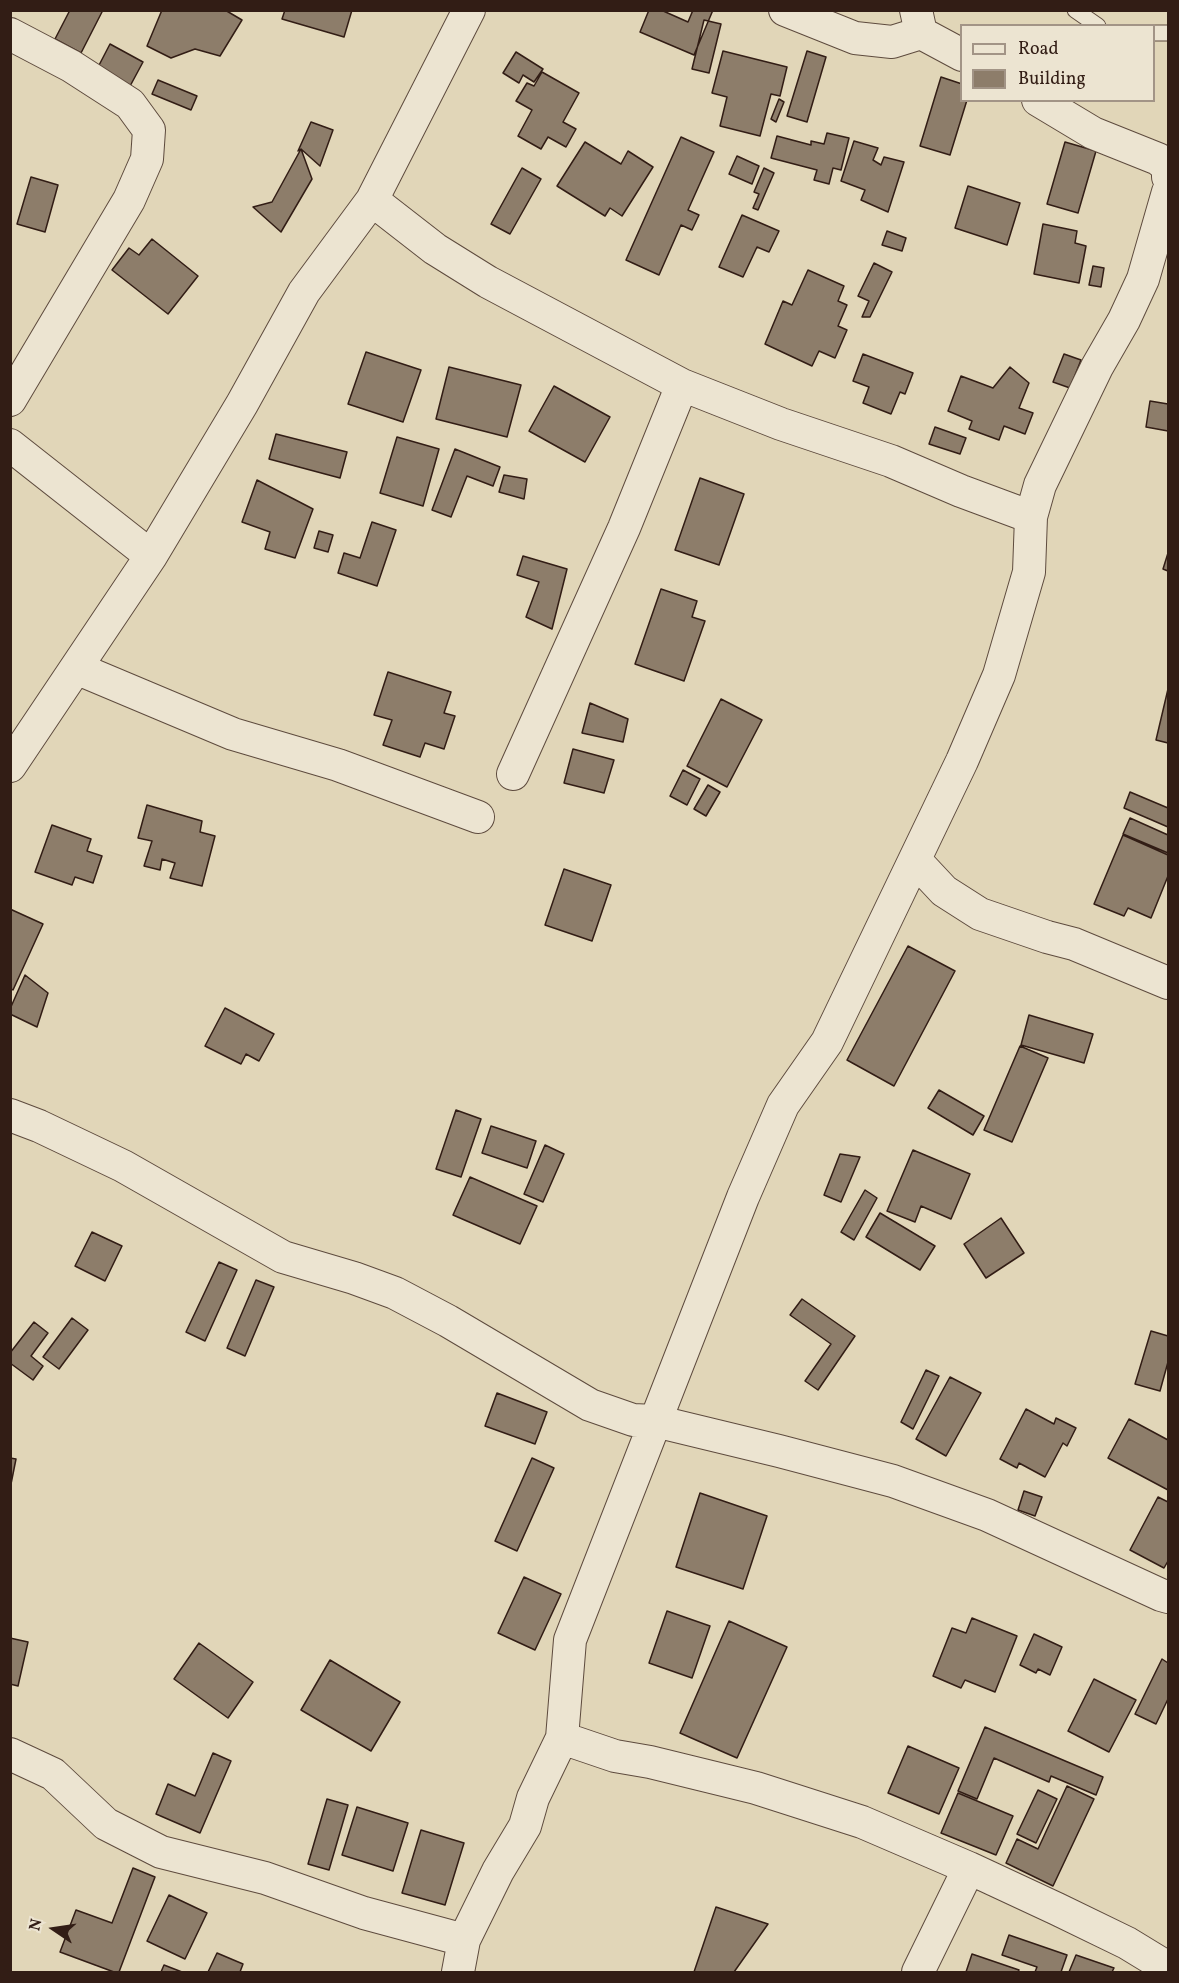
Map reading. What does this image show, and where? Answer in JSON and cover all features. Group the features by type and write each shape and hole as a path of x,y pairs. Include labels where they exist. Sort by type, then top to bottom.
{"street":[{"path":"10,766 151,556 242,404 304,292 372,200 469,10"},
{"path":"785,10 855,38 892,42 919,22 960,53"},
{"path":"10,34 71,66 130,104 149,130 147,159 129,200 10,400"},
{"path":"1041,102 1092,133 1158,159 1168,167 1168,177"},
{"path":"458,1972 464,1940 498,1871 525,1826 533,1798 562,1738 570,1640 743,1197 783,1105 827,1042 962,761 999,675 1029,572 1031,517 1040,485 1097,367 1124,320 1156,280 1168,192"},
{"path":"372,200 435,249 488,282 682,385 781,424 891,461 961,491 1031,517"},
{"path":"513,774 624,528 682,385"},
{"path":"10,445 151,556"},
{"path":"76,668 233,734 338,765 478,816"},
{"path":"915,860 944,891 980,914 1047,938 1074,944 1168,983"},
{"path":"10,1115 39,1126 123,1166 283,1257 395,1293 448,1321 590,1405 633,1420 655,1421 893,1481 987,1515 1168,1597"},
{"path":"562,1738 615,1756 650,1762 756,1788 862,1822 969,1868 1127,1943 1168,1968"},
{"path":"10,1754 53,1774 106,1824 161,1851 265,1878 364,1913 464,1940"},
{"path":"918,1972 969,1868"}],"lane":[{"path":"1075,10 1095,24"}],"building":[{"path":"70,10 103,10 81,53 55,39"},
{"path":"162,10 225,10 242,20 220,56 195,49 171,58 147,46"},
{"path":"285,10 352,10 344,37 282,19"},
{"path":"649,10 661,10 688,22 693,10 713,10 694,55 640,32"},
{"path":"704,20 721,24 709,73 692,69"},
{"path":"110,44 143,62 129,88 96,71"},
{"path":"723,51 787,67 780,96 771,94 760,136 720,126 727,97 712,93"},
{"path":"807,51 826,57 807,122 787,116"},
{"path":"516,52 543,69 534,82 523,75 519,83 503,73"},
{"path":"542,72 579,93 563,122 576,129 566,147 548,137 541,149 518,136 532,110 516,101 527,83 534,86"},
{"path":"941,77 960,83 960,102 966,102 950,155 920,146"},
{"path":"158,80 197,96 191,110 152,94"},
{"path":"779,99 784,102 776,122 771,119"},
{"path":"311,122 333,130 320,166 301,149 298,151"},
{"path":"827,133 849,138 841,170 833,168 829,184 814,180 817,170 771,158 777,136 811,145 811,141 824,144"},
{"path":"681,137 714,152 688,210 699,215 692,230 681,225 659,275 626,260"},
{"path":"854,141 878,148 873,160 881,165 884,157 904,162 888,212 861,200 865,190 841,181"},
{"path":"585,142 621,164 628,151 653,167 622,216 610,208 605,216 557,186"},
{"path":"1065,142 1096,151 1078,213 1047,204"},
{"path":"301,149 312,179 281,232 253,207 272,202"},
{"path":"737,156 759,166 752,184 729,174"},
{"path":"522,168 541,179 510,234 491,224"},
{"path":"764,168 774,173 758,210 753,208 759,194 754,192"},
{"path":"31,177 58,185 45,232 17,224"},
{"path":"968,186 1020,203 1007,245 955,228"},
{"path":"742,215 779,231 769,252 757,247 743,277 719,267"},
{"path":"1043,224 1077,231 1075,243 1086,246 1079,283 1034,274"},
{"path":"887,231 906,238 902,251 882,245"},
{"path":"152,239 198,276 168,314 112,270 129,248 139,255"},
{"path":"874,263 892,272 870,317 862,317 869,301 858,296"},
{"path":"1093,266 1104,268 1101,287 1089,285"},
{"path":"808,270 844,286 838,301 847,305 838,326 847,330 835,358 819,351 812,366 765,344 783,301 792,305"},
{"path":"366,352 421,370 403,422 348,404"},
{"path":"863,354 913,373 905,394 900,392 891,414 863,403 869,387 853,381"},
{"path":"1064,354 1081,360 1070,388 1053,382"},
{"path":"449,367 521,385 507,437 436,419"},
{"path":"1010,367 1029,383 1019,408 1033,413 1025,434 1004,426 999,440 969,429 972,421 948,411 961,376 993,388"},
{"path":"554,386 610,417 585,462 529,431"},
{"path":"1150,401 1168,404 1168,431 1146,427"},
{"path":"935,427 966,438 960,454 929,444"},
{"path":"276,434 347,452 340,478 269,459"},
{"path":"397,437 439,449 423,506 380,493"},
{"path":"455,449 500,467 493,486 467,476 451,517 432,510"},
{"path":"504,475 527,479 524,499 499,492"},
{"path":"700,478 744,494 719,565 675,550"},
{"path":"257,480 313,509 295,558 265,549 270,532 242,522"},
{"path":"372,522 396,530 377,586 338,573 344,553 360,558"},
{"path":"319,531 333,535 328,552 314,548"},
{"path":"1168,553 1168,571 1163,569"},
{"path":"523,556 567,569 552,629 526,617 539,582 517,575"},
{"path":"661,589 697,601 692,617 705,621 684,681 635,664"},
{"path":"388,672 451,692 444,713 455,716 444,749 425,743 420,757 383,745 392,720 374,715"},
{"path":"1168,689 1168,743 1156,740"},
{"path":"721,699 762,720 727,787 687,766"},
{"path":"590,703 628,719 623,742 582,733"},
{"path":"573,749 614,760 604,793 564,783"},
{"path":"683,770 700,779 687,805 670,796"},
{"path":"708,785 720,792 706,816 694,809"},
{"path":"1130,792 1168,808 1168,827 1124,808"},
{"path":"147,805 202,821 200,832 215,836 202,886 170,878 175,863 162,859 160,870 144,866 152,841 138,838"},
{"path":"1130,818 1168,835 1168,853 1123,834"},
{"path":"52,825 91,839 87,851 102,856 93,883 75,877 72,885 35,872"},
{"path":"1123,835 1168,855 1168,876 1151,918 1128,908 1124,916 1094,904"},
{"path":"564,869 611,885 592,941 545,925"},
{"path":"10,909 43,924 13,990 10,988"},
{"path":"908,946 955,971 894,1086 847,1060"},
{"path":"25,975 48,993 37,1027 10,1014"},
{"path":"225,1008 274,1034 259,1061 246,1054 241,1064 205,1046"},
{"path":"1029,1015 1093,1034 1084,1063 1021,1045"},
{"path":"1020,1046 1048,1058 1012,1142 984,1130"},
{"path":"939,1090 984,1116 973,1135 928,1108"},
{"path":"456,1110 481,1119 461,1177 436,1169"},
{"path":"491,1126 536,1141 527,1168 482,1153"},
{"path":"545,1145 564,1154 543,1202 524,1194"},
{"path":"913,1150 970,1174 951,1219 921,1206 915,1222 887,1211"},
{"path":"840,1154 860,1157 841,1202 824,1195"},
{"path":"470,1177 537,1206 520,1244 453,1215"},
{"path":"865,1190 877,1198 854,1240 841,1232"},
{"path":"880,1213 935,1246 920,1270 866,1237"},
{"path":"1001,1218 1024,1253 986,1278 964,1244"},
{"path":"92,1232 122,1246 105,1281 75,1266"},
{"path":"219,1262 237,1270 205,1341 186,1332"},
{"path":"256,1280 274,1287 245,1356 227,1348"},
{"path":"802,1299 855,1336 818,1390 805,1381 831,1344 790,1315"},
{"path":"72,1318 88,1330 59,1369 43,1357"},
{"path":"34,1322 48,1333 31,1356 43,1366 33,1380 10,1363 10,1353"},
{"path":"1151,1331 1168,1336 1168,1362 1160,1391 1135,1384"},
{"path":"926,1370 939,1376 913,1429 901,1422"},
{"path":"950,1377 981,1393 946,1456 916,1439"},
{"path":"497,1393 547,1412 535,1444 485,1426"},
{"path":"1026,1409 1054,1424 1056,1418 1076,1428 1067,1446 1063,1443 1045,1477 1019,1463 1017,1468 1000,1459"},
{"path":"1129,1419 1168,1440 1168,1490 1108,1458"},
{"path":"10,1458 16,1459 10,1489"},
{"path":"532,1458 554,1468 517,1551 495,1541"},
{"path":"1024,1491 1042,1497 1035,1516 1018,1510"},
{"path":"700,1493 767,1516 743,1589 676,1567"},
{"path":"1158,1497 1168,1502 1168,1561 1164,1568 1130,1550"},
{"path":"524,1577 561,1594 535,1650 498,1633"},
{"path":"667,1611 710,1626 692,1678 649,1663"},
{"path":"972,1618 1017,1636 995,1692 965,1680 961,1688 933,1676 952,1628 966,1633"},
{"path":"729,1621 787,1647 737,1758 680,1733"},
{"path":"1034,1634 1062,1647 1050,1675 1038,1669 1036,1673 1020,1665"},
{"path":"10,1638 28,1642 18,1686 10,1684"},
{"path":"199,1643 253,1682 228,1718 174,1679"},
{"path":"1162,1659 1168,1663 1168,1699 1156,1724 1135,1714"},
{"path":"330,1660 400,1702 371,1751 301,1710"},
{"path":"1094,1679 1136,1700 1109,1752 1068,1731"},
{"path":"985,1727 1103,1777 1096,1795 1051,1776 1049,1782 994,1758 977,1799 958,1791"},
{"path":"908,1746 959,1768 939,1814 888,1793"},
{"path":"213,1753 231,1761 200,1833 156,1814 168,1784 195,1796"},
{"path":"1067,1786 1094,1799 1053,1886 1006,1863 1017,1839 1038,1849"},
{"path":"1038,1790 1057,1799 1036,1843 1017,1834"},
{"path":"958,1793 1013,1816 996,1855 941,1833"},
{"path":"327,1799 348,1805 329,1870 308,1864"},
{"path":"357,1807 408,1823 393,1871 342,1855"},
{"path":"421,1830 464,1843 445,1905 402,1893"},
{"path":"133,1868 155,1877 119,1972 60,1952 76,1910 112,1923"},
{"path":"169,1895 207,1913 185,1959 147,1941"},
{"path":"716,1907 768,1924 734,1972 694,1972"},
{"path":"1009,1935 1067,1955 1061,1972 1035,1972 1037,1967 1002,1955"},
{"path":"217,1953 243,1964 240,1972 208,1972"},
{"path":"972,1954 1019,1970 1018,1972 966,1972"},
{"path":"1076,1955 1114,1968 1112,1972 1069,1972"},
{"path":"164,1965 182,1972 161,1972"}]}
